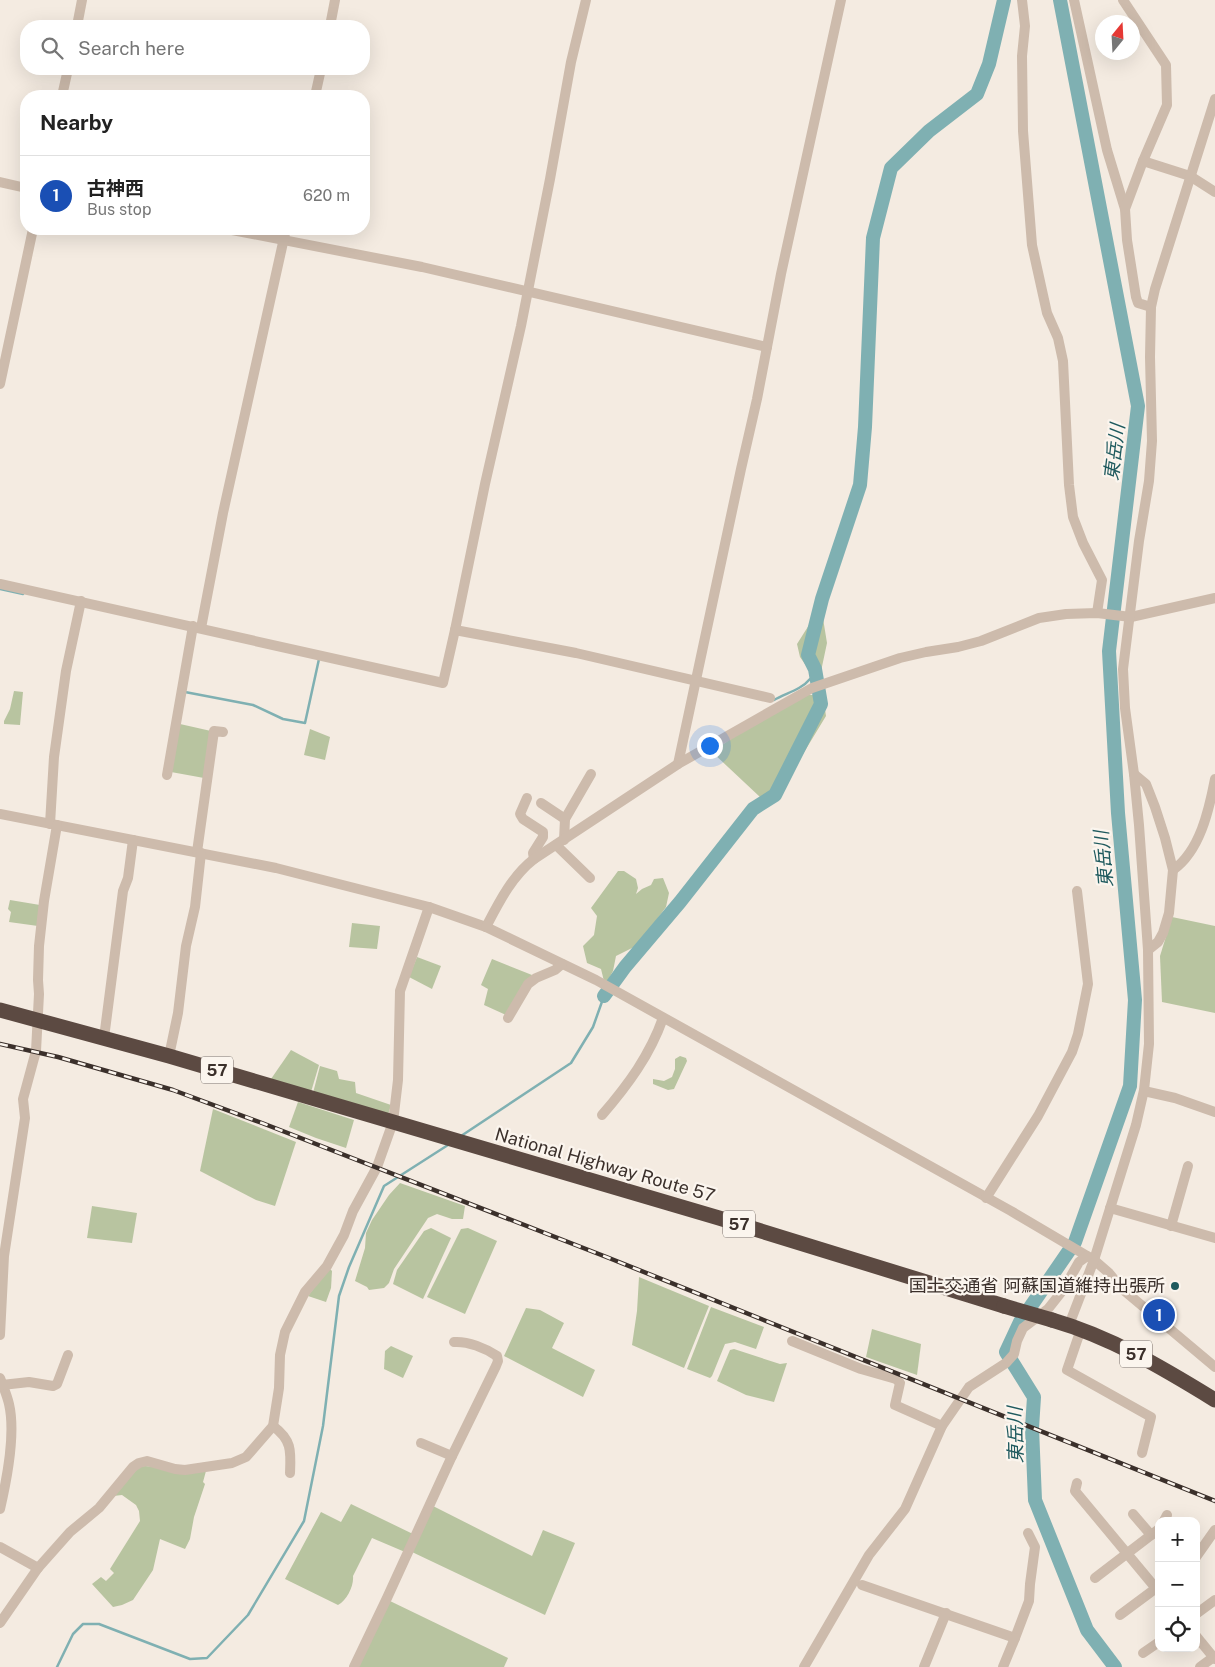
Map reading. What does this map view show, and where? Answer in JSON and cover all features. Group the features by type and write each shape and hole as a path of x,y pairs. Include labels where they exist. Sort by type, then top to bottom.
{"highway":[{"name":"National Highway Route 57","path":"0,1010 169,1056 719,1218 1075,1327 1124,1348 1169,1371 1215,1400"}],"street":[{"path":"78,20 82,0"},
{"path":"331,20 335,0"},
{"path":"0,584 443,683 484,484 527,292 571,62 586,0"},
{"path":"678,764 781,274 841,0"},
{"path":"1022,0 1025,26 1022,56 1023,131 1032,245 1047,313 1058,338 1063,361 1068,476 1073,517 1083,543 1102,580 1097,613"},
{"path":"1074,0 1107,150 1124,209 1136,297 1138,303 1151,308"},
{"path":"1123,0 1166,65 1167,105 1124,209"},
{"path":"63,90 67,75"},
{"path":"316,90 320,75"},
{"path":"1142,1453 1151,1417 1067,1370 1088,1256 1110,1208 1136,1124 1144,1091 1150,1044 1148,950 1134,774 1125,708 1123,669 1131,617 1139,540 1149,481 1152,441 1151,308 1155,289 1215,99"},
{"path":"1143,161 1190,176 1215,192"},
{"path":"0,182 20,187"},
{"path":"0,384 32,235"},
{"path":"258,235 422,268 767,346"},
{"path":"167,775 197,627 285,235"},
{"path":"486,927 497,905 514,879 534,859 678,764 812,688 900,658 981,641 1039,618 1066,614 1097,613 1131,617 1215,598"},
{"path":"0,1335 4,1256 25,1118 23,1099 36,1052 39,946 54,824 54,757 66,671 81,601"},
{"path":"455,630 576,653 770,698"},
{"path":"169,1056 178,1012 186,946 195,907 199,853 214,731 223,732"},
{"path":"560,842 565,818 591,774"},
{"path":"1134,774 1146,784 1165,838 1173,870 1169,913 1163,933 1158,942 1148,950"},
{"path":"1173,870 1190,855 1209,809 1215,779"},
{"path":"527,798 520,814 523,819 543,832 543,837 533,854 534,859"},
{"path":"541,803 565,818"},
{"path":"0,814 276,868 429,907 486,927 596,980 1088,1256 1122,1288 1215,1367"},
{"path":"104,1038 119,917 123,891 128,878 132,840"},
{"path":"560,842 590,878"},
{"path":"986,1198 1038,1116 1072,1052 1078,1034 1088,984 1077,891"},
{"path":"0,1623 38,1568 70,1532 99,1508 133,1467 147,1461 185,1470 232,1463 246,1457 273,1426 279,1388 280,1355 285,1332 305,1292 327,1266 344,1235 353,1211 377,1167 393,1122 398,1080 400,991 429,907"},
{"path":"508,1018 528,984 536,978 555,970 562,964"},
{"path":"602,1115 641,1066 657,1036 663,1018"},
{"path":"1144,1091 1175,1098 1215,1112"},
{"path":"1171,1226 1188,1166"},
{"path":"1110,1208 1215,1238"},
{"path":"804,1667 869,1554 905,1509 942,1426 969,1387 1006,1363 1014,1354 1016,1340 1023,1328 1048,1309 1063,1290 1079,1262 1088,1256"},
{"path":"792,1341 861,1369 896,1379 900,1383 900,1388 895,1404 942,1426"},
{"path":"354,1667 498,1361 497,1356 492,1353 464,1342 454,1342"},
{"path":"0,1508 7,1478 12,1421 9,1403 1,1381 29,1382 52,1386 57,1384 68,1355"},
{"path":"273,1426 282,1432 291,1451 290,1473"},
{"path":"421,1444 452,1456"},
{"path":"1077,1483 1074,1491 1155,1586"},
{"path":"1095,1578 1155,1532 1133,1514"},
{"path":"1200,1551 1215,1530"},
{"path":"1003,1667 1029,1601 1035,1547 1028,1533"},
{"path":"0,1547 38,1568"},
{"path":"862,1585 1015,1638"},
{"path":"1120,1615 1155,1591"},
{"path":"1200,1611 1215,1600"},
{"path":"924,1667 946,1613"},
{"path":"1200,1640 1215,1657 1200,1667"},
{"path":"1143,1653 1155,1645"}],"green space":[{"path":"821,606 827,643 820,676 826,716 783,787 760,797 712,752 793,695 819,695 814,677 800,657 797,644"},
{"path":"14,691 23,692 20,725 4,724"},
{"path":"180,724 211,731 204,778 171,772"},
{"path":"310,729 330,737 325,760 304,755"},
{"path":"618,871 624,871 636,879 638,888 636,894 651,885 654,879 663,878 669,893 666,907 638,945 616,956 613,971 607,982 604,981 601,969 587,963 583,946 594,935 597,916 591,908"},
{"path":"10,900 40,905 38,926 9,922 11,912 8,909"},
{"path":"1172,917 1215,926 1215,1013 1162,1002 1160,956"},
{"path":"352,923 380,926 377,949 349,947"},
{"path":"417,957 441,966 432,989 409,977"},
{"path":"492,959 532,975 506,1015 484,1005 488,989 481,985"},
{"path":"291,1050 319,1065 311,1092 271,1079"},
{"path":"680,1056 686,1058 687,1061 674,1089 668,1090 653,1084 653,1079 664,1081 672,1077 675,1069 675,1059"},
{"path":"320,1066 337,1071 339,1079 355,1082 356,1093 391,1105 388,1115 313,1093"},
{"path":"298,1102 354,1120 346,1148 289,1127"},
{"path":"213,1109 296,1142 275,1206 256,1200 200,1171"},
{"path":"400,1183 465,1206 463,1219 452,1219 437,1214 428,1218 394,1269 389,1283 384,1288 369,1290 355,1281 365,1248 366,1233 372,1220 389,1195"},
{"path":"92,1206 137,1213 132,1243 87,1238"},
{"path":"431,1228 451,1238 423,1299 393,1284 397,1270 424,1231"},
{"path":"468,1228 497,1241 465,1314 427,1297 461,1229"},
{"path":"329,1268 332,1271 331,1288 326,1302 308,1296"},
{"path":"639,1277 709,1306 684,1368 632,1345"},
{"path":"711,1307 764,1327 756,1349 735,1342 725,1344 710,1378 687,1369"},
{"path":"526,1308 540,1310 564,1323 552,1348 595,1370 583,1397 504,1356"},
{"path":"872,1329 921,1344 917,1375 866,1357"},
{"path":"391,1346 413,1356 403,1378 384,1369 385,1351"},
{"path":"734,1349 780,1364 787,1363 774,1402 746,1395 717,1381 730,1350"},
{"path":"139,1467 206,1471 203,1482 205,1484 194,1517 190,1539 185,1549 160,1539 153,1570 133,1600 113,1607 92,1584 101,1577 106,1581 114,1573 110,1569 140,1521 136,1505 122,1495 113,1496"},
{"path":"351,1504 413,1534 405,1552 372,1538 353,1576 349,1592 338,1605 285,1579 321,1512 341,1522"},
{"path":"433,1506 532,1556 543,1530 575,1543 545,1615 412,1552"},
{"path":"390,1601 508,1658 504,1667 356,1667"}],"waterway":[{"path":"604,996 625,967 680,902 753,809 775,795 821,704 815,669 808,655 822,599 860,485 865,427 873,238 891,168 929,131 977,94 989,64 1004,0"},
{"name":"東岳川","path":"1060,0 1138,406 1109,651 1118,813 1135,1000 1130,1086 1075,1242 1020,1322 1006,1352 1034,1397 1032,1428 1035,1500 1087,1630 1115,1667"},
{"path":"0,589 23,594"},
{"path":"185,692 253,705 283,719 305,723 319,659"},
{"path":"774,700 798,689 810,679"},
{"path":"461,1136 571,1063 593,1027 604,996"},
{"path":"57,1667 73,1634 83,1624 99,1624 190,1659 207,1658 248,1615 304,1521 323,1426 339,1296 349,1267 384,1186 448,1145"}],"railway":[{"path":"0,1044 58,1057 173,1090 262,1123 609,1258 1215,1501"}],"place":[{"name":"国土交通省 阿蘇国道維持出張所","path":"1175,1286"},
{"name":"古神西","path":"1159,1315"}]}
